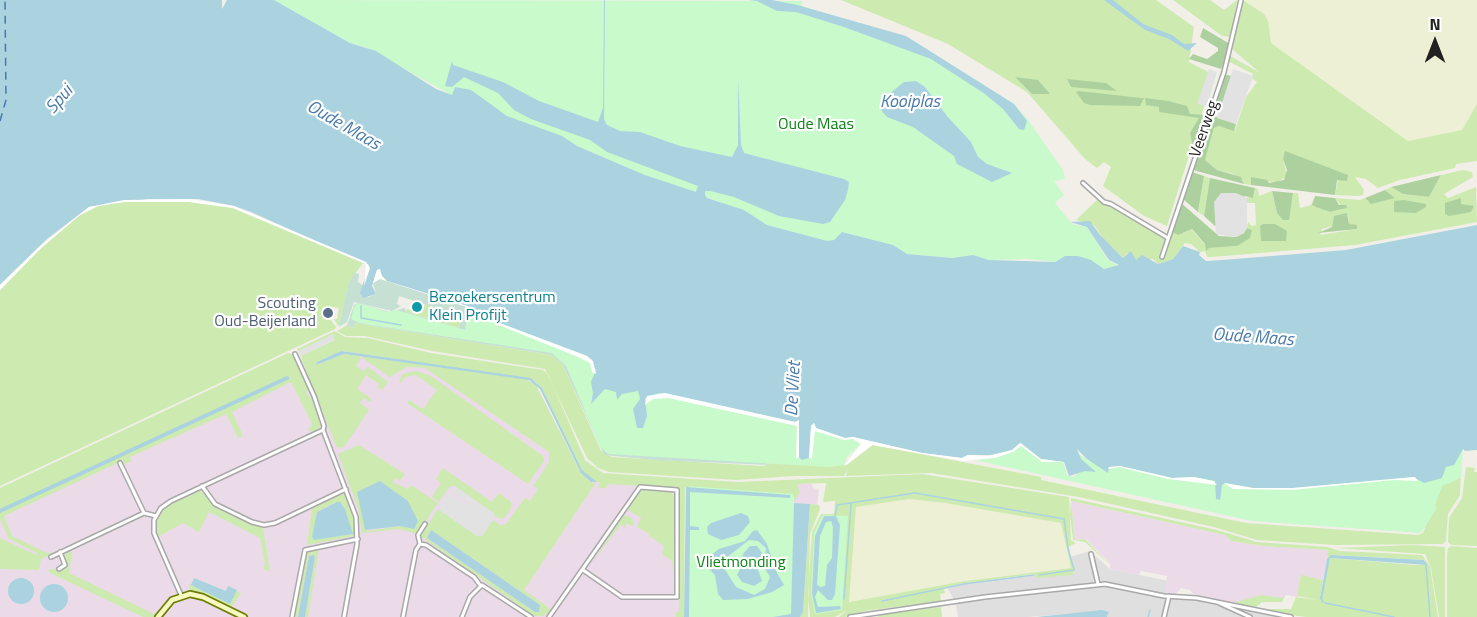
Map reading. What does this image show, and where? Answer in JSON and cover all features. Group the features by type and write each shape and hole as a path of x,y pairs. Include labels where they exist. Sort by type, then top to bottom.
{"street":[{"name":"Veerweg","path":"1162,257 1224,72 1241,0"},
{"path":"1083,183 1104,202 1168,238"},
{"path":"295,354 313,393 324,426 323,430 356,515 358,539 344,617"},
{"path":"181,595 155,535 156,516 168,502 323,430"},
{"path":"120,462 144,513"},
{"path":"202,486 213,503 262,525 275,523 346,489"},
{"path":"549,617 640,488 677,490 677,597 623,597 583,570"},
{"path":"51,557 144,513 156,516"},
{"path":"403,617 416,550 420,544 418,535 425,525"},
{"path":"292,617 305,549 358,539"},
{"path":"420,544 427,546 474,577 480,585 486,586 531,617"},
{"path":"59,569 65,565 60,552"},
{"path":"1091,554 1098,584"},
{"path":"850,617 985,597 1098,584 1168,596 1190,596 1291,617"},
{"path":"462,617 470,597 480,585"},
{"path":"158,617 171,601 181,595 198,595 244,617"},
{"path":"1164,617 1168,596"},
{"path":"1218,602 1250,617"},
{"path":"1261,612 1270,617"}],"shaded area":[{"path":"1209,69 1217,72 1207,106 1197,104"},
{"path":"1233,69 1253,76 1236,124 1217,118"},
{"path":"1221,193 1236,193 1247,198 1247,228 1244,233 1236,237 1216,234 1214,202"},
{"path":"333,334 335,340 301,358 298,351"},
{"path":"348,356 420,364 551,444 562,472 683,484 681,617 0,617 0,514"},
{"path":"794,484 812,484 813,488 819,490 817,505 794,503"},
{"path":"455,486 494,513 495,517 482,536 477,536 438,509 449,493 467,505 468,502 451,491"},
{"path":"1071,501 1225,535 1231,541 1263,546 1329,550 1323,580 1301,576 1297,597 1286,595 1283,600 1261,602 1254,608 1193,594 1190,590 1181,588 1176,594 1165,594 1167,576 1141,571 1139,575 1110,569 1110,564 1086,539 1075,540"},
{"path":"1090,551 1110,569 1169,581 1168,589 1175,598 1193,599 1277,617 1107,617 1109,613 1099,611 1028,617 958,617 956,604 947,587 956,583 1073,572 1075,571 1070,557"}],"green space":[{"name":"Oude Maas","path":"274,0 802,1 802,6 912,40 1014,104 1063,170 1065,179 1054,181 1064,195 1055,203 1072,224 1087,227 1108,260 1119,266 1104,269 1065,256 1055,262 1028,259 989,260 973,255 952,258 907,254 892,245 843,232 835,240 827,242 767,225 747,212 645,175 507,116 457,87 453,89 455,94 453,96 365,47 350,43"},
{"path":"841,0 1156,0 1194,27 1189,62 1214,75 1167,226 1144,216 1103,186 1111,167 1104,162 1097,168 1085,159 1027,92 948,44"},
{"path":"1173,0 1210,0 1224,10 1237,0 1232,37 1222,36"},
{"path":"1243,0 1477,0 1477,104 1462,130 1408,141 1271,43 1268,21 1264,14"},
{"path":"1243,0 1264,14 1268,21 1271,43 1408,141 1462,130 1477,104 1477,161 1456,164 1455,168 1400,180 1378,188 1366,179 1355,177 1364,190 1363,195 1359,196 1335,195 1338,179 1283,159 1287,176 1278,182 1251,181 1251,185 1244,184 1243,180 1233,174 1217,170 1205,160 1214,128 1219,126 1235,130 1246,97 1257,82 1251,78 1253,74 1228,61 1230,56 1259,72 1232,49"},
{"path":"1203,28 1230,44 1221,69 1189,59 1193,54 1207,59 1218,51 1218,48 1200,37"},
{"path":"1224,74 1231,76 1220,111 1212,108"},
{"path":"1015,77 1038,80 1050,94 1032,94"},
{"path":"1067,79 1106,83 1117,91 1071,87"},
{"path":"1076,92 1144,98 1140,106 1090,105 1084,103"},
{"path":"1145,98 1187,106 1190,114 1207,115 1193,155 1191,155 1193,147 1190,133 1199,118 1159,112 1159,107 1146,105"},
{"path":"1211,112 1218,118 1236,124 1234,131 1219,126 1214,128 1205,160 1217,170 1241,177 1244,184 1193,170"},
{"path":"1285,151 1348,175 1347,181 1337,180 1335,195 1251,185 1251,177 1267,180 1269,183 1284,180 1287,170 1283,159"},
{"path":"1463,170 1472,172 1473,177 1444,194 1448,198 1476,187 1477,222 1355,245 1212,257 1207,257 1205,251 1200,252 1191,244 1185,243 1173,259 1158,264 1153,259 1136,260 1127,253 1124,258 1105,241 1094,225 1076,220 1097,200 1107,202 1167,238 1171,231 1184,233 1191,229 1208,248 1237,246 1252,230 1247,228 1248,222 1252,226 1256,225 1255,203 1247,203 1247,198 1254,196 1255,188 1258,189 1259,196 1272,191 1277,213 1291,206 1293,193 1298,193 1300,208 1311,205 1315,196 1313,205 1331,212 1344,209 1335,198 1360,200 1365,198 1368,202 1394,197 1385,190 1391,187 1403,194 1429,197 1441,175","holes":["1348,214 1349,224 1357,229 1320,235 1322,229 1333,226 1334,219"]},
{"path":"1192,172 1204,176 1198,212 1183,199"},
{"path":"1441,175 1429,197 1403,194 1391,187"},
{"path":"1204,176 1210,178 1204,216 1198,212"},
{"path":"1210,178 1255,188 1253,198 1245,196 1215,226 1204,216"},
{"path":"1385,190 1395,198 1371,204 1365,198"},
{"path":"1272,191 1293,193 1289,220 1283,220 1277,213"},
{"path":"1315,196 1335,198 1339,205 1346,205 1347,208 1330,212 1316,207 1312,205"},
{"path":"1461,198 1461,204 1474,206 1471,212 1449,216 1445,214 1445,203"},
{"path":"1404,200 1426,204 1426,207 1416,213 1394,212 1394,201"},
{"path":"121,202 189,202 233,208 363,263 349,282 338,326 334,319 337,319 339,308 333,307 329,318 336,327 335,329 0,486 0,290 47,242 80,215 98,206"},
{"path":"1181,203 1219,236 1236,237 1244,233 1247,228 1252,230 1250,238 1237,246 1209,248 1206,251 1205,244 1192,229 1178,235 1171,231"},
{"path":"1347,213 1349,224 1357,225 1357,229 1318,233 1332,227 1334,216"},
{"path":"1275,224 1287,231 1286,241 1261,241 1260,226"},
{"path":"354,273 359,274 358,282 364,286 361,296 369,297 376,294 373,283 380,278 467,307 479,315 573,354 770,465 654,460 604,455 563,365 552,355 356,323 352,328 347,325 354,305 358,303 390,312 405,308 406,312 459,328 462,316 399,296 397,304 401,306 392,311 354,302 347,322 339,327 349,282"},
{"path":"358,303 388,312 396,310 465,330 468,311 584,354 660,391 795,421 864,441 847,457 844,465 828,467 608,454 600,447 566,366 552,353 359,323 351,319 354,307"},
{"path":"425,304 462,316 459,328 406,312 407,309 422,313"},
{"path":"356,323 552,355 563,365 601,451 612,457 764,466 770,463 847,465 873,445 1041,477 1041,480 1246,523 1418,535 1423,533 1442,485 1460,478 1461,473 1460,495 1448,514 1446,541 1443,544 1335,545 1257,540 1214,527 1079,497 931,473 846,476 847,470 844,476 794,476 736,480 609,472 598,468 587,458 545,369 432,351 365,336 346,336 337,331 347,325 352,328"},
{"path":"335,331 345,337 368,338 431,353 543,370 548,374 585,460 603,473 738,482 922,474 1069,497 1071,540 1076,543 1068,547 1075,570 1072,575 1037,578 1034,574 959,584 944,588 945,593 940,594 941,601 865,611 845,617 839,617 847,610 835,617 810,617 808,595 812,532 821,514 834,514 835,501 823,502 826,483 797,484 800,492 795,501 794,497 685,487 684,617 676,617 676,612 679,612 679,488 609,484 606,488 598,488 600,483 590,479 582,470 542,388 534,380 341,351 317,362 316,365 344,354 526,379 536,385 580,471 595,484 524,590 552,610 543,616 534,616 420,536 438,509 477,536 482,536 493,520 500,525 506,524 525,498 530,501 538,489 533,486 549,462 549,452 425,368 407,367 390,377 361,357 356,366 364,371 368,367 388,382 382,390 378,387 379,384 366,375 357,389 372,399 370,402 364,398 360,403 369,410 344,447 337,448 301,358 302,355 335,340 298,351 297,349","holes":["909,499 1061,523 1071,568 965,581 849,602 856,507","431,530 540,605 539,611 535,612 427,538"]},
{"path":"288,353 294,355 310,389 306,392 310,398 312,397 322,422 320,428 312,432 308,430 312,424 291,382 232,412 243,436 238,438 226,414 130,457 132,461 124,464 122,461 4,516 12,536 47,553 56,552 41,559 39,570 0,569 0,538 36,555 37,553 9,539 0,519 0,488"},
{"path":"417,371 431,376 543,456 544,461 528,484 407,403 409,400 423,409 437,390 416,375 405,377 401,383 399,381 402,374"},
{"path":"1018,443 1063,462 1067,475 1074,477 1077,474 1074,451 1107,472 1107,448 1463,448 1461,478 1442,486 1435,505 1437,508 1421,533 1252,521 961,457 991,456 1012,449"},
{"path":"359,445 405,474 400,481 396,478 393,482 408,489 411,485 438,503 417,534 399,529 362,533 358,508 338,454","holes":["358,497 408,501 414,529 400,526 367,531"]},
{"path":"1466,467 1475,468 1474,472 1477,472 1477,546 1451,545 1448,542 1449,518 1462,498"},
{"path":"443,468 492,502 499,493 510,501 512,506 504,519 495,517 455,486 450,486 439,502 432,497 441,483 436,479"},
{"name":"Vlietmonding","path":"689,486 793,494 796,520 791,617 689,617"},
{"path":"642,490 670,491 675,497 673,572 672,561 662,554 664,546 650,536 647,538 650,534 637,527 641,518 627,509"},
{"path":"196,491 201,491 215,506 251,524 263,527 270,572 263,568 265,564 260,538 209,512 199,532 183,523 158,537 156,523 162,509"},
{"path":"343,494 352,511 354,536 307,545 312,508","holes":["336,502 343,505 352,534 312,537 317,512"]},
{"path":"1071,498 1217,530 1257,542 1328,547 1340,551 1422,555 1430,566 1438,617 1306,617 1268,612 1269,609 1291,609 1296,597 1319,600 1297,596 1301,575 1323,580 1320,599 1330,558 1415,565 1425,565 1425,560 1335,555 1327,559 1328,550 1263,546 1231,541 1225,535 1071,501 1075,540 1085,539 1110,565 1085,542 1073,540 1070,515"},
{"path":"909,499 1062,523 1071,568 965,581 848,603 856,507"},
{"path":"810,504 819,505 820,509 810,534 808,617 800,617 803,611"},
{"path":"623,515 632,518 634,523 632,526 626,523 626,529 621,524 592,563"},
{"name":"Vlietmonding","path":"823,515 848,516 842,610 815,614 811,592 814,532"},
{"path":"1412,545 1445,547 1445,617 1439,617 1431,568 1425,554 1336,548"},
{"path":"1451,546 1477,548 1477,617 1447,617 1447,555 1448,548"},
{"path":"319,548 308,617 305,617 315,558 312,554 309,556 298,617 294,617 305,553"},
{"path":"67,551 72,552 69,573 154,614 156,612 155,617 143,617 50,573 47,570 67,567 64,556"},
{"path":"189,584 230,603 236,591 241,593 231,608 190,591"},
{"path":"1285,594 1282,602 1262,602 1254,609 1230,604 1261,595 1282,598"},
{"path":"941,607 942,617 876,617 884,614"}],"water":[{"path":"0,0 222,0 222,9 227,0 274,0 350,43 376,51 436,89 452,95 455,87 471,90 507,116 562,136 577,146 645,175 696,192 698,186 607,152 590,140 531,119 514,110 498,93 464,77 452,87 445,86 452,61 453,65 503,82 539,101 598,122 603,108 605,0 604,119 607,125 620,131 640,132 680,146 732,157 738,145 738,78 741,145 744,153 844,179 849,182 848,190 845,200 830,222 823,224 779,216 734,197 710,191 705,191 707,198 744,210 767,225 827,241 834,240 842,232 893,245 907,254 952,258 973,255 989,260 1055,262 1065,256 1078,256 1091,260 1104,269 1119,265 1109,260 1087,227 1070,222 1090,221 1100,235 1123,258 1131,251 1136,260 1142,255 1158,264 1173,259 1183,246 1200,252 1199,255 1206,261 1222,260 1346,250 1477,225 1477,450 1465,451 1463,449 1454,465 1446,467 1442,478 1424,483 1413,477 1293,488 1253,488 1225,483 1222,485 1220,500 1216,499 1215,481 1194,477 1172,478 1120,466 1109,467 1108,473 1077,449 1081,459 1096,472 1085,471 1069,476 1064,462 1041,459 1021,443 1012,450 991,455 968,455 961,458 922,453 853,437 845,438 816,428 814,423 811,426 809,458 802,460 799,457 799,420 795,422 660,393 645,398 647,416 643,428 637,428 633,409 640,399 638,391 622,394 617,400 616,392 605,389 591,404 593,393 591,382 596,370 587,356 489,319 467,306 387,281 377,270 372,286 376,294 363,298 360,293 369,265 251,212 198,199 149,199 89,207 47,239 0,285"},
{"path":"748,0 772,0 797,5 906,36 1014,104 1027,121 1024,130 1019,129 1003,109 985,94 931,59 844,27 796,12 777,11 757,1"},
{"path":"1104,0 1113,0 1143,24 1172,35 1184,44 1197,43 1188,51 1169,39 1145,30"},
{"name":"Kooiplas","path":"916,81 925,87 971,142 978,157 987,164 1012,173 992,182 957,164 954,156 913,127 887,117 881,110 888,95 904,82"},
{"path":"341,351 531,378 542,388 582,470 597,482 591,482 581,473 540,389 529,380 344,354 316,365 317,362"},
{"path":"380,481 408,501 418,521 414,529 400,526 365,530 357,492"},
{"path":"686,487 790,495 790,498 690,492 690,526 699,527 699,530 690,530 689,617 684,617"},
{"path":"340,502 345,509 353,534 314,540 312,537 317,512"},
{"path":"794,503 810,504 803,612 800,617 773,617 791,614"},
{"path":"741,513 748,516 750,522 739,535 721,540 708,534 707,527 711,523"},
{"path":"824,516 836,516 840,525 835,594 832,600 828,600 818,590 815,597 818,607 840,606 841,609 816,613 812,593 815,536","holes":["831,521 833,527 832,558 827,565 825,586 821,587 817,585 820,536 826,522"]},
{"path":"431,530 540,605 539,612 535,612 427,538"},
{"path":"757,530 767,544 776,571 784,585 772,592 748,599 723,600 718,594 715,575 702,562 719,549 745,541 753,531","holes":["749,540 758,541 766,548 764,567 770,577 765,589 754,595 736,587 724,568 726,558"]},
{"path":"750,546 757,546 762,553 757,567 762,581 754,586 742,582 737,575 743,554"},
{"path":"1331,555 1424,560 1427,565 1330,558 1322,600 1320,599 1327,559"},
{"path":"309,556 315,557 305,617 298,617"},
{"path":"21,578 31,581 34,591 31,601 21,604 11,601 8,591 11,581"},
{"path":"194,578 226,591 228,586 237,590 230,604 191,585"},
{"path":"54,584 64,588 68,598 64,608 54,612 44,608 40,598 44,588"},
{"path":"1102,610 1109,612 1107,617 1036,617"}],"pier":[{"path":"190,199 234,206 366,262 370,268 364,286 366,264 233,208 189,202 126,202 98,206 80,215 39,250 0,290 0,285 39,247 89,207 124,200"},
{"path":"380,269 382,277 387,281 467,306 489,319 587,356 593,361 596,374 592,372 590,363 484,319 467,307 380,279 373,283 377,270"},
{"path":"665,393 795,422 799,420 799,457 796,459 797,426 668,398 653,399 645,405 647,396"},
{"path":"814,423 816,428 845,438 853,437 922,453 962,458 968,455 989,456 1012,450 1020,443 1041,459 1064,462 1042,462 1021,446 1013,452 995,458 963,461 872,445 844,466 861,444 853,439 844,440 815,431 812,458 809,458 811,426"},
{"path":"1120,466 1172,478 1194,477 1213,481 1217,485 1168,479 1119,467 1108,469"},
{"path":"1415,477 1418,481 1394,480 1292,490 1233,489 1224,483 1253,488 1293,488"}],"waterway":[{"path":"361,306 361,318 401,325"},
{"path":"0,511 287,378"},
{"path":"835,517 837,505 915,493 1064,519 1074,570 1039,575"},
{"path":"844,599 851,504"},
{"path":"1426,565 1430,617"},
{"path":"882,601 964,584 1034,575"},
{"path":"1321,598 1323,602"},
{"path":"1325,603 1394,617"},
{"path":"1148,617 1150,610"}],"ferry route":[{"path":"0,121 6,100 5,0"}],"place":[{"name":"Bezoekerscentrum Klein Profijt","path":"417,307"},
{"name":"Scouting Oud-Beijerland","path":"328,313"}],"water label":[{"name":"Spui","path":"60,100"},
{"name":"De Vliet","path":"794,389"}]}
